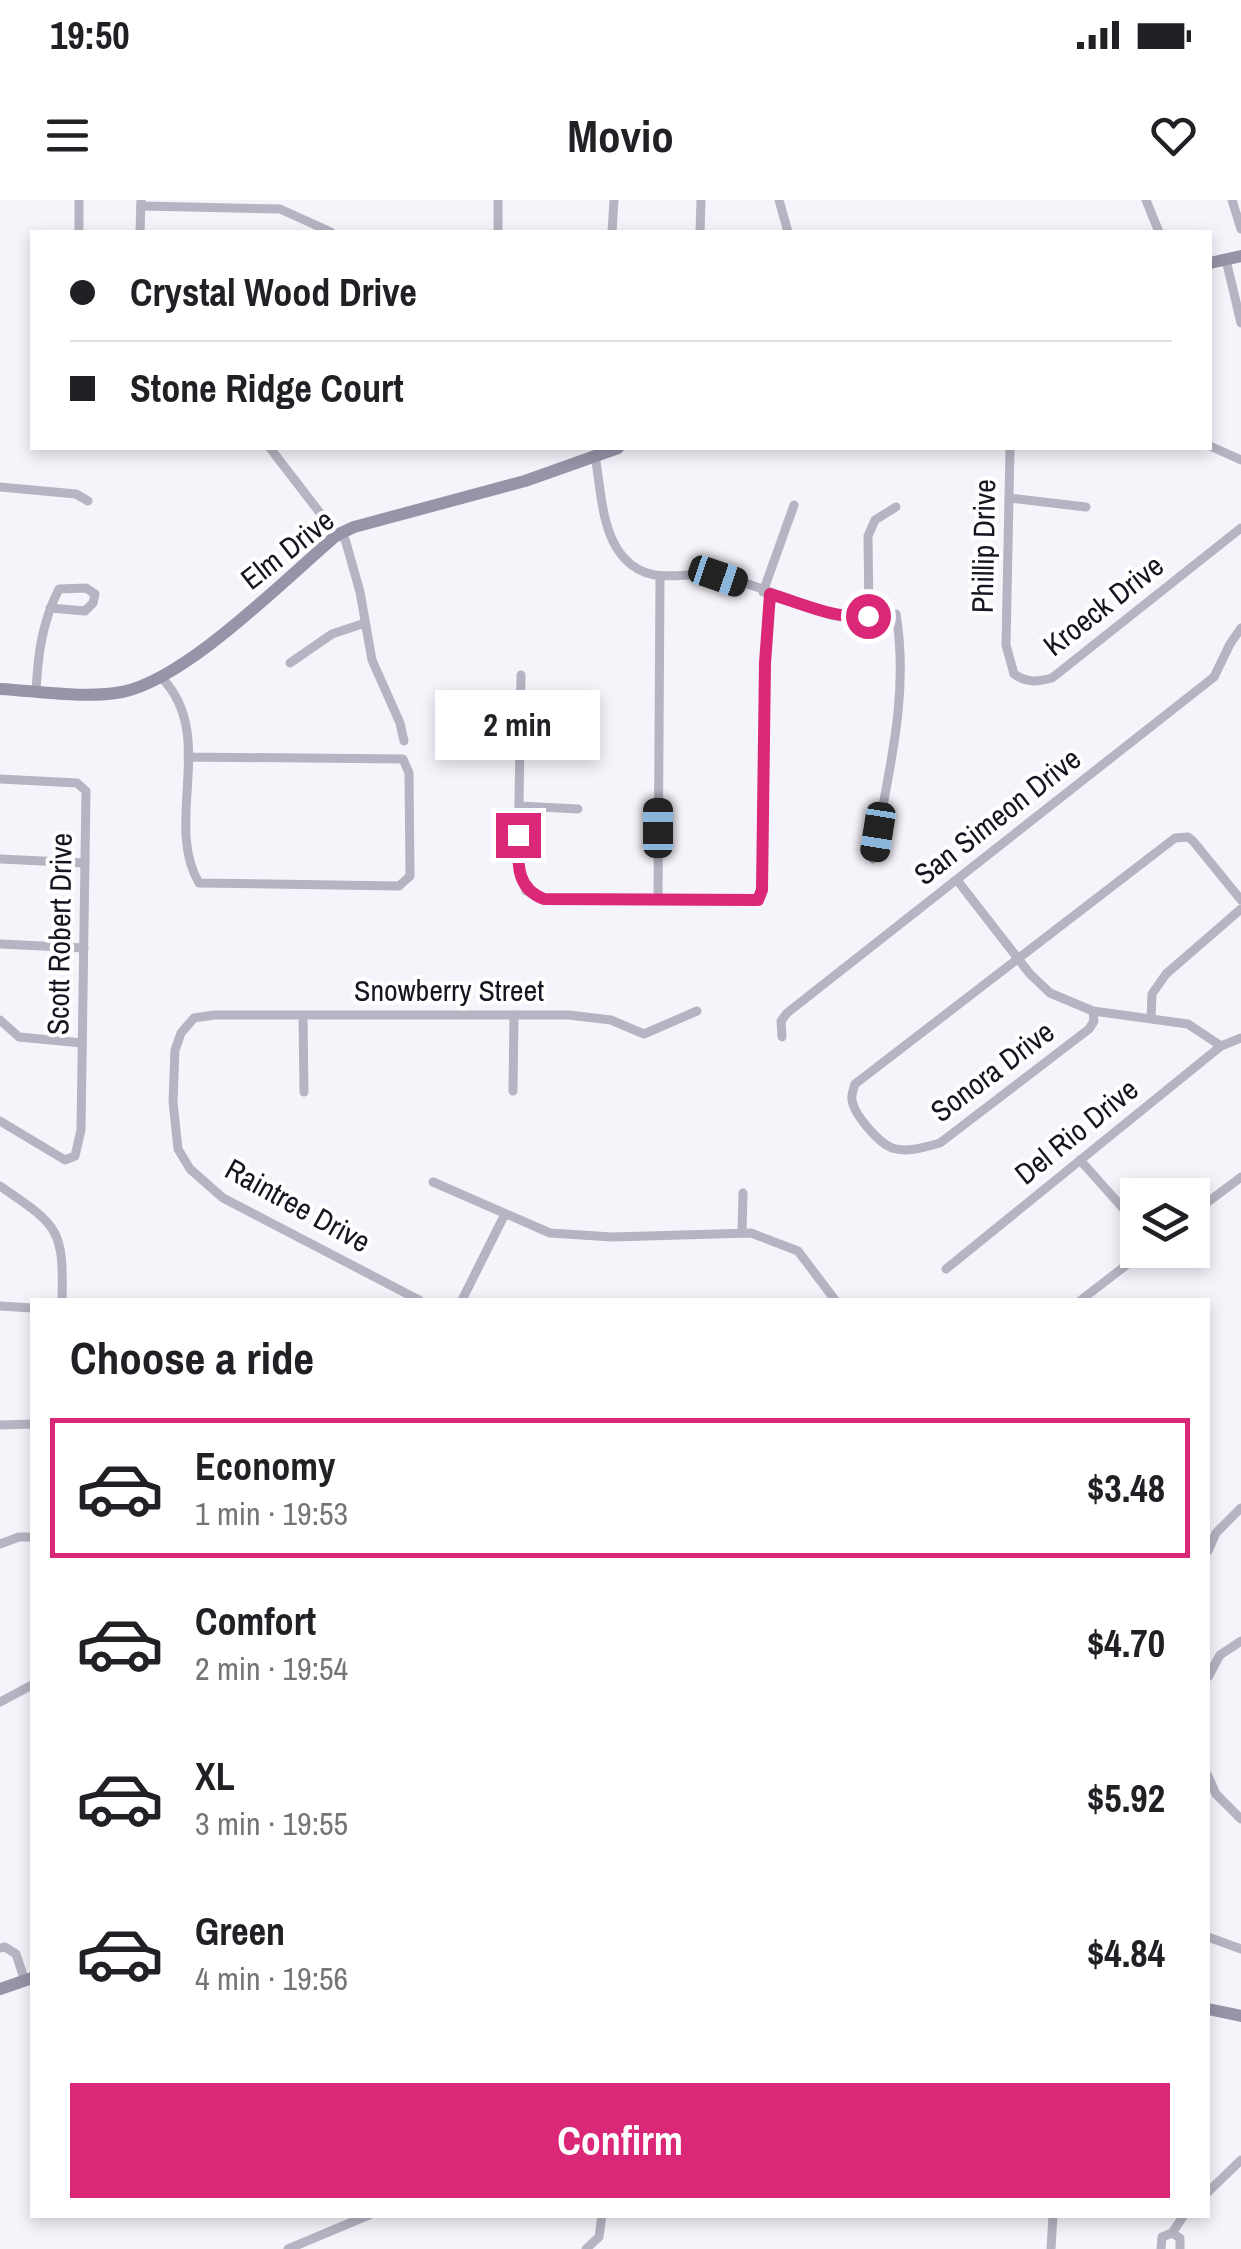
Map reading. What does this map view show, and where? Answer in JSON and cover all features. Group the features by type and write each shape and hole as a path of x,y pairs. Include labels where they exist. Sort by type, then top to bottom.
{"street":[{"path":"79,230 80,200"},
{"path":"498,200 498,230"},
{"path":"612,230 614,200"},
{"path":"700,230 701,200"},
{"path":"780,200 788,230"},
{"path":"1146,200 1158,230"},
{"path":"1232,200 1241,229"},
{"path":"140,230 141,203 284,204 328,230"},
{"path":"1212,263 1241,256"},
{"path":"1226,260 1241,323"},
{"path":"1212,447 1241,460"},
{"path":"272,450 336,535 345,539 360,592 372,660 404,741"},
{"name":"Elm Drive","path":"0,689 123,692 161,676 233,625 336,535 612,450"},
{"name":"Phillip Drive","path":"1006,646 1010,450"},
{"path":"596,456 606,519 625,560 660,578 718,576 848,618 896,614 902,650 902,702 873,859"},
{"path":"0,486 76,494 88,501"},
{"path":"1009,498 1086,507"},
{"path":"521,675 518,864 526,890 544,899 758,900 762,890 767,593 794,505"},
{"path":"868,616 868,536 875,520 896,507"},
{"name":"Kroeck Drive","path":"1006,646 1014,674 1038,682 1052,678 1241,528"},
{"path":"658,900 660,578"},
{"path":"36,690 39,647 50,608 59,590 86,588 96,594 85,610 50,608"},
{"path":"290,663 332,634 364,623"},
{"name":"San Simeon Drive","path":"782,1037 781,1021 787,1013 1214,677 1241,628"},
{"path":"161,676 174,690 190,733 188,757 190,854 192,870 200,883 399,886 410,876 409,772 403,760 188,757"},
{"path":"520,718 584,720"},
{"name":"Scott Robert Drive","path":"0,779 77,783 86,791 81,1130 75,1156 65,1160 0,1120"},
{"path":"519,806 578,810"},
{"path":"1018,956 1175,838 1188,837 1194,841 1240,897"},
{"path":"0,859 85,862"},
{"path":"957,880 1050,993 1093,1011 1188,1024 1221,1046"},
{"path":"1150,1018 1152,994 1166,974 1241,909"},
{"path":"0,944 84,948"},
{"name":"Sonora Drive","path":"1018,956 855,1084 851,1098 854,1106 864,1123 890,1148 913,1150 940,1143 1089,1029 1094,1021 1093,1011"},
{"name":"Snowberry Street","path":"194,1018 569,1015 611,1020 644,1034 697,1011"},
{"path":"513,1091 514,1015"},
{"path":"303,1016 304,1092"},
{"name":"Raintree Drive","path":"194,1018 181,1033 175,1050 173,1102 178,1149 190,1169 223,1198 416,1298"},
{"path":"0,1020 19,1037 82,1042"},
{"name":"Del Rio Drive","path":"946,1269 1221,1046 1241,1038"},
{"path":"1080,1160 1120,1204"},
{"path":"1210,1200 1241,1177"},
{"path":"433,1182 550,1233 751,1233 798,1251 833,1298"},
{"path":"0,1186 35,1210 57,1232 63,1264 62,1298"},
{"path":"742,1232 743,1193"},
{"path":"463,1298 505,1214"},
{"path":"1084,1298 1123,1268"},
{"path":"0,1306 30,1308"},
{"path":"0,1424 30,1424"},
{"path":"1210,1547 1216,1533 1241,1508"},
{"path":"0,1544 30,1537"},
{"path":"1210,1673 1220,1655 1241,1641"},
{"path":"0,1702 30,1686"},
{"path":"1210,1780 1216,1794 1241,1819"},
{"path":"1210,1938 1241,1949"},
{"path":"0,1948 16,1954 29,1980 0,1989"},
{"path":"1210,2009 1241,2016"},
{"path":"1210,2190 1241,2160"},
{"path":"288,2249 362,2218"},
{"path":"586,2249 599,2237 602,2218"},
{"path":"1051,2249 1053,2218"},
{"path":"1161,2249 1162,2238 1172,2233 1182,2218"},
{"path":"1172,2233 1180,2238 1180,2249"}],"route":[{"path":"518,835 522,881 532,895 544,899 758,900 762,890 765,663 770,594 828,614 868,616"}]}
